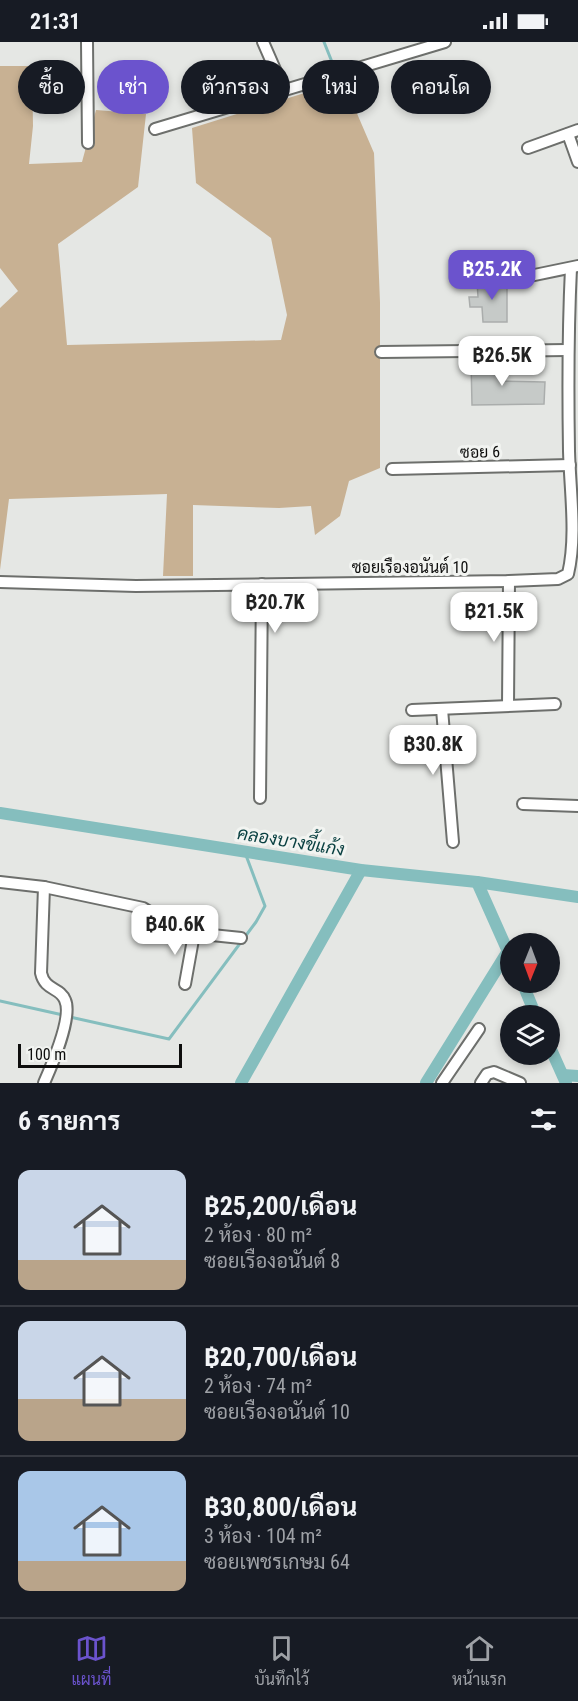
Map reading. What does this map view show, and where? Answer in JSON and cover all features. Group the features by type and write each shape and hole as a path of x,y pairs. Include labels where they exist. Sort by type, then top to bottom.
{"street":[{"path":"87,42 88,143"},
{"path":"263,42 271,60"},
{"path":"290,88 445,42"},
{"path":"155,129 205,114"},
{"path":"528,148 573,132 578,162"},
{"path":"520,278 575,267 567,350 570,465 574,513"},
{"path":"381,351 567,350"},
{"name":"ซอย 6","path":"392,470 570,465"},
{"name":"ซอยเรืองอนันต์ 10","path":"0,582 136,586 558,579 567,574 571,561 574,513"},
{"path":"508,705 509,581"},
{"path":"260,798 259,688 262,584"},
{"path":"412,710 555,704"},
{"path":"442,708 453,842"},
{"path":"523,804 578,806"},
{"path":"0,882 44,887 143,908 151,913 156,928 241,938"},
{"path":"44,887 41,973 45,985 61,995 66,1007 60,1043 44,1083"},
{"path":"185,984 194,933"},
{"path":"442,1083 479,1029"},
{"path":"481,1083 487,1074 494,1072 520,1083"}],"shaded area":[{"path":"0,66 18,66 18,114 33,114 29,164 82,162 96,110 97,114 146,114 138,187 58,244 67,345 281,340 287,315 271,238 196,183 192,128 237,114 290,114 290,97 302,94 302,114 357,114 374,153 380,302 380,468 349,481 340,516 315,535 311,506 279,508 193,505 193,576 163,576 167,494 9,499 0,570 0,308 18,291 0,268"}],"building":[{"path":"477,281 507,281 507,322 483,322 482,307 470,307 469,297 478,297"},
{"path":"471,360 494,360 494,368 500,369 500,381 545,382 544,404 472,405"}],"waterway":[{"path":"324,42 331,60"},
{"name":"คลองบางขี้แก้ง","path":"0,813 361,870 477,882 578,897"},
{"path":"70,1017 169,1039 256,922 265,906 244,850"},
{"path":"241,1083 361,870"},
{"path":"477,882 500,934"},
{"path":"426,1083 500,964"},
{"path":"527,993 531,1005"},
{"path":"0,1001 63,1015"},
{"path":"558,1065 566,1083"},
{"path":"563,1075 578,1076"}]}
